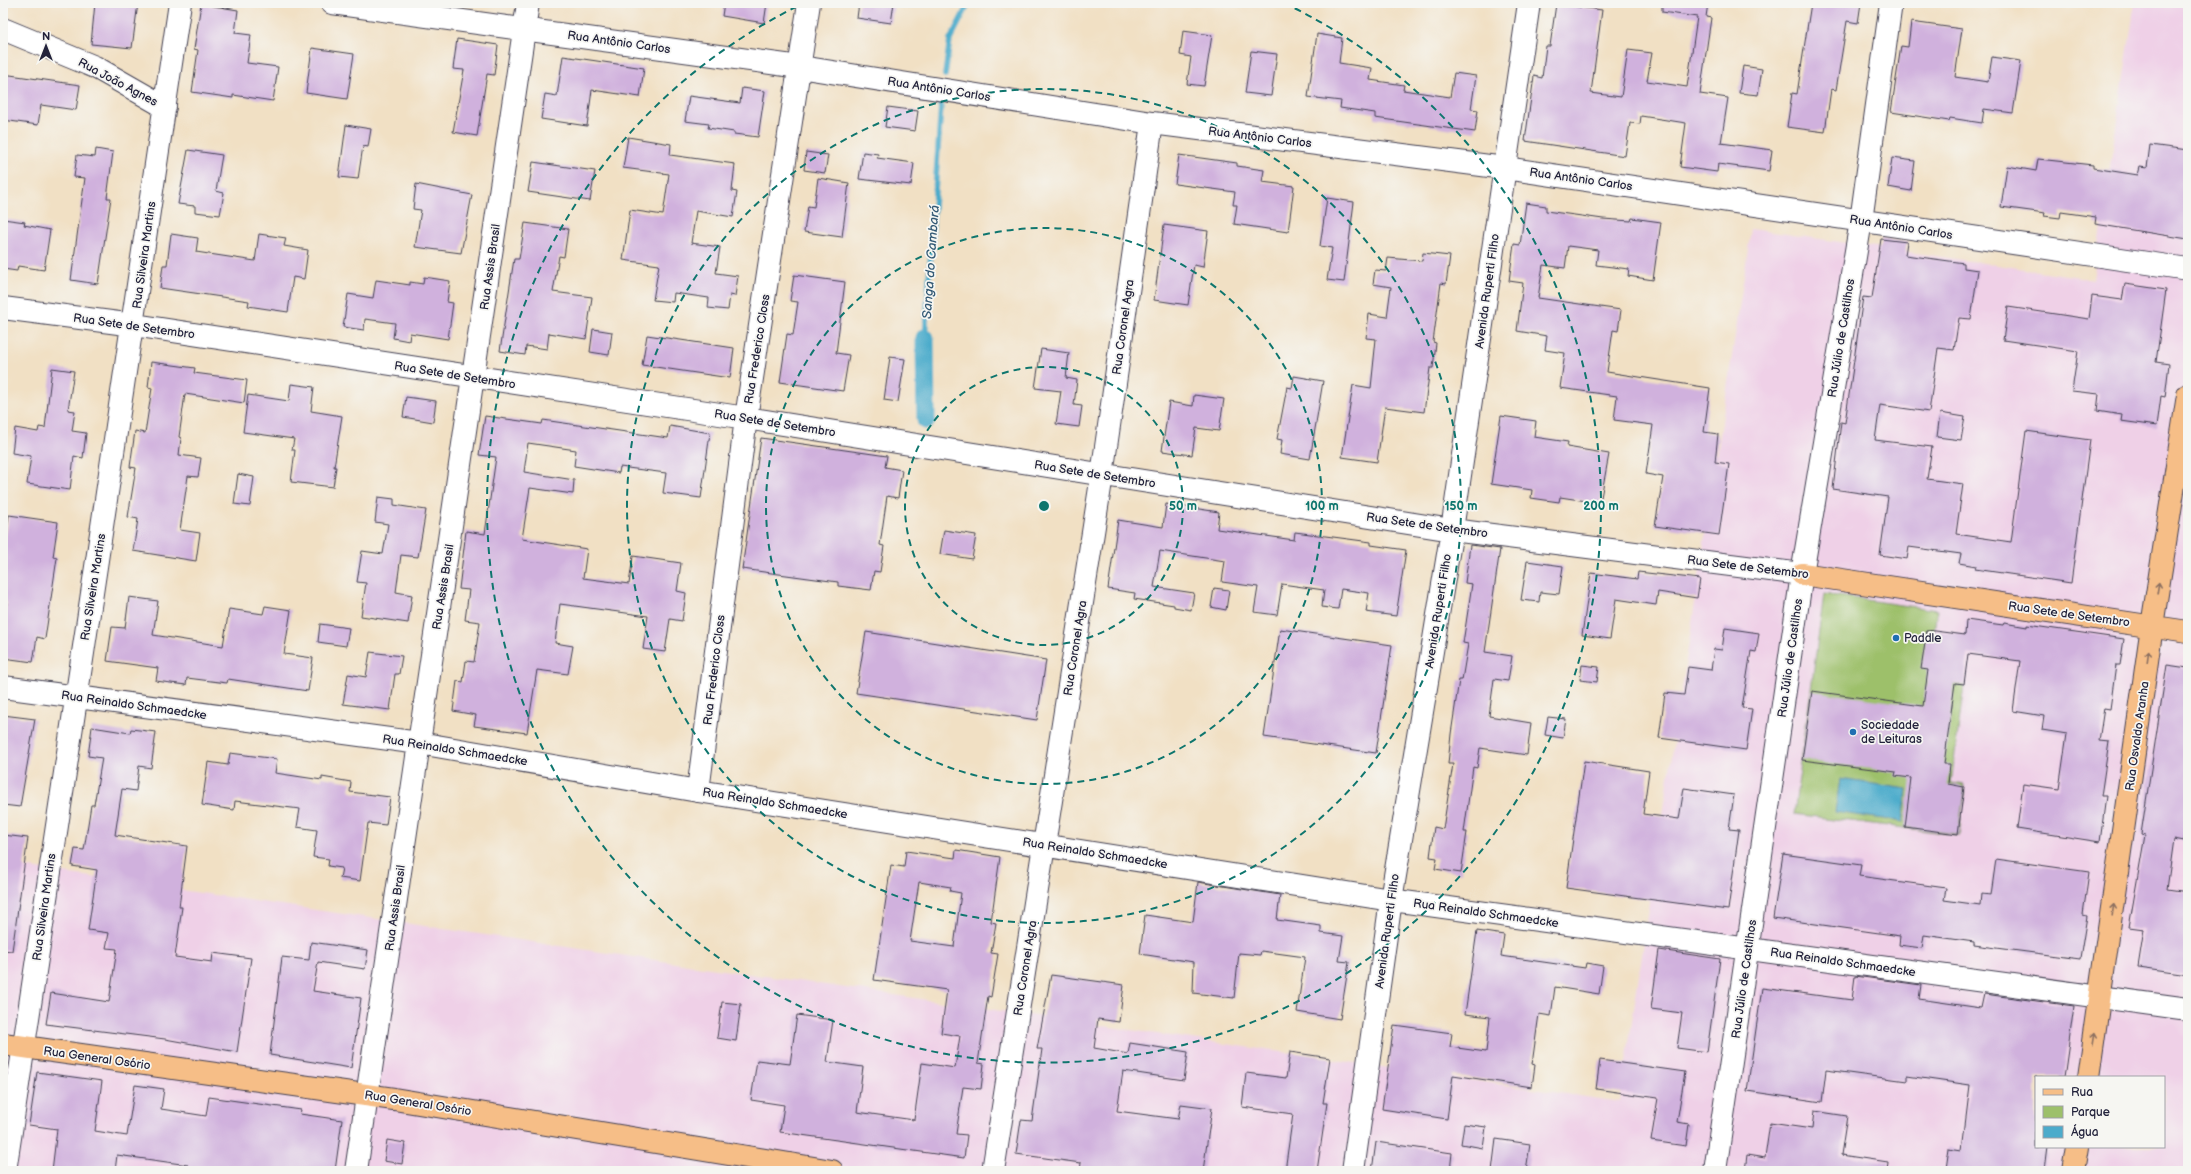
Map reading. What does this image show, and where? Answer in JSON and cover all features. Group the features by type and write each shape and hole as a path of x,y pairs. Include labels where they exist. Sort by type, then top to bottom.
{"main road":[{"name":"Rua Osvaldo Aranha","path":"2088,1076 2101,997 2152,626 2188,395"},
{"name":"Rua Sete de Setembro","path":"1802,574 2188,632"},
{"name":"Rua General Osório","path":"13,1045 367,1096 832,1171"},
{"path":"2074,1171 2077,1148"}],"street":[{"name":"Rua Silveira Martins","path":"5,1171 13,1045 75,697 134,325 180,3"},
{"name":"Rua Antônio Carlos","path":"332,3 800,67 1152,124 1505,168 2188,269"},
{"name":"Rua Assis Brasil","path":"356,1171 474,378 528,3"},
{"name":"Rua Frederico Closs","path":"698,791 746,418 809,3"},
{"name":"Avenida Ruperti Filho","path":"1353,1171 1391,900 1452,530 1529,3"},
{"name":"Rua Júlio de Castilhos","path":"1715,1171 1749,949 1802,574 1861,221 1891,3"},
{"name":"Rua João Agnes","path":"3,30 95,67 165,107"},
{"name":"Rua Coronel Agra","path":"994,1171 1102,475 1152,124"},
{"name":"Rua Sete de Setembro","path":"3,308 134,325 474,378 746,418 1452,530 1802,574"},
{"name":"Rua Reinaldo Schmaedcke","path":"3,687 419,743 698,791 1391,900 2188,1009"}],"shaded area":[{"path":"2135,3 2188,3 2188,1171 3,1171 3,864 1620,1102 1751,229 2093,279"}],"green space":[{"path":"1824,594 1937,610 1927,681 1964,686 1951,783 1965,785 1959,835 1794,814"}],"water":[{"path":"1840,779 1907,789 1903,822 1835,812"}],"building":[{"path":"95,3 138,3 132,48 91,44"},
{"path":"724,3 767,3 764,23 722,16"},
{"path":"859,3 894,3 891,23 857,18"},
{"path":"1662,3 1708,3 1706,17 1711,18 1700,94 1728,98 1721,143 1772,150 1769,171 1718,164 1717,172 1680,167 1686,123 1641,116 1640,124 1630,123 1625,156 1525,141 1534,76 1542,78 1546,46 1550,46 1556,4 1602,10 1591,93 1621,97 1628,50 1652,53 1647,81 1687,87 1697,17 1662,12"},
{"path":"1811,3 1861,3 1858,23 1847,21 1836,90 1831,89 1825,132 1787,127 1792,93 1797,94"},
{"path":"201,4 238,10 235,33 251,35 247,63 278,67 273,101 233,95 233,98 192,92 198,50 194,49"},
{"path":"1911,22 1962,29 1955,77 1988,82 1992,57 2021,61 2013,113 1984,109 1982,123 1950,118 1949,121 1891,112 1901,46 1908,47"},
{"path":"1183,31 1212,35 1204,86 1187,84 1191,57 1180,55"},
{"path":"1317,34 1342,38 1339,63 1372,68 1370,80 1404,85 1403,90 1450,97 1454,73 1476,76 1471,109 1478,110 1475,132 1375,118 1375,113 1340,108 1341,101 1308,97"},
{"path":"457,39 498,45 494,75 487,74 477,136 453,132 464,70 453,69"},
{"path":"312,48 354,54 347,99 306,93"},
{"path":"1251,51 1277,54 1271,96 1245,93"},
{"path":"563,56 644,68 640,97 592,90 587,126 541,119 545,94 557,96"},
{"path":"1743,66 1762,69 1758,95 1739,93"},
{"path":"3,74 80,85 76,110 41,105 38,125 3,120"},
{"path":"742,88 765,91 758,137 734,134 734,132 708,128 709,124 685,121 689,96 740,103"},
{"path":"888,107 918,111 915,131 885,127"},
{"path":"346,125 371,129 368,147 363,146 358,179 339,177"},
{"path":"628,137 671,144 670,155 735,164 732,191 737,192 733,217 696,211 691,243 720,247 716,273 738,276 735,296 730,295 728,310 708,308 709,298 674,293 673,302 653,300 659,265 623,260 630,210 663,215 669,174 623,168"},
{"path":"2150,145 2188,150 2188,239 2095,224 2096,217 2061,212 2060,218 2044,216 2045,213 2001,207 2007,166 2036,171 2038,159 2093,165 2093,168 2138,175 2140,167 2147,168"},
{"path":"96,149 113,152 107,198 111,198 98,284 71,280 85,178 74,177 77,155 95,157"},
{"path":"188,150 222,155 216,191 224,193 220,215 195,212 195,206 178,204"},
{"path":"806,152 828,155 825,173 804,170"},
{"path":"863,152 878,154 877,158 914,163 911,185 859,179"},
{"path":"1179,155 1237,163 1237,166 1264,170 1262,182 1294,186 1288,232 1234,224 1237,205 1233,205 1235,192 1175,184"},
{"path":"1892,158 1915,161 1911,191 1888,187"},
{"path":"533,162 595,171 590,201 528,192"},
{"path":"818,178 849,183 842,237 804,232 808,206 814,207"},
{"path":"416,184 472,195 461,253 415,247 421,210 413,209"},
{"path":"1327,198 1354,202 1344,282 1327,280 1332,248 1320,246"},
{"path":"1526,203 1546,206 1546,211 1603,219 1631,221 1632,218 1661,222 1653,280 1628,276 1629,269 1596,265 1598,250 1568,246 1565,268 1543,265 1538,298 1621,310 1618,331 1613,330 1607,372 1710,388 1704,432 1718,434 1715,462 1729,464 1719,535 1655,526 1663,477 1646,474 1653,425 1614,420 1617,396 1560,388 1565,353 1545,350 1547,336 1517,331 1523,283 1509,281 1514,244 1520,245"},
{"path":"3,219 25,222 24,225 50,230 44,270 18,266 17,271 3,269"},
{"path":"525,223 568,229 564,257 559,256 553,292 592,297 586,339 549,333 547,349 526,346 525,355 500,351 514,259 519,259"},
{"path":"1164,225 1208,231 1203,267 1194,265 1188,305 1154,300"},
{"path":"171,234 198,238 196,252 255,261 259,234 286,238 284,246 308,250 304,279 293,277 288,312 248,306 249,301 160,288 163,265 167,265"},
{"path":"1881,239 1907,242 1905,255 1964,263 1964,268 1978,270 1971,319 1959,318 1954,350 1938,348 1929,412 1880,405 1875,440 1932,447 1927,479 1963,484 1956,534 2011,542 2026,431 2090,440 2071,583 1975,569 1976,566 1959,563 1961,554 1909,547 1907,559 1880,555 1888,497 1833,489 1841,422 1845,423 1863,297 1872,298"},
{"path":"1423,253 1450,256 1446,284 1441,283 1433,342 1436,343 1433,368 1430,368 1424,412 1385,407 1377,462 1342,457 1353,385 1371,388 1376,339 1366,338 1369,314 1387,317 1391,287 1373,284 1375,270 1386,271 1388,258 1422,261"},
{"path":"794,275 845,282 836,353 849,355 843,391 780,382 787,334 793,335 798,302 790,301"},
{"path":"424,277 450,281 447,302 453,303 448,339 410,333 409,341 393,338 395,323 365,319 364,330 343,327 348,294 373,298 376,280 410,285 410,282 423,284"},
{"path":"2125,284 2166,290 2156,362 2169,364 2165,397 2161,396 2157,426 2121,421 2122,415 2097,411 2099,394 2072,391 2078,351 2003,340 2008,307 2089,319 2092,296 2122,300"},
{"path":"593,329 612,332 609,355 590,352"},
{"path":"647,335 734,348 730,378 642,365"},
{"path":"1041,349 1069,353 1066,378 1077,380 1074,405 1082,406 1079,427 1056,424 1061,391 1035,388"},
{"path":"890,357 905,359 898,402 884,400"},
{"path":"151,362 195,368 194,373 247,380 244,403 185,394 179,437 181,438 179,455 201,458 198,477 188,476 180,530 200,533 196,561 133,551 138,519 128,517 136,468 130,467 135,431 145,433 152,388 148,387"},
{"path":"52,368 74,371 68,410 75,411 72,431 86,433 83,458 74,456 70,490 27,484 31,456 12,453 15,428 38,432 39,427 45,428"},
{"path":"1294,376 1323,381 1310,459 1280,454 1282,440 1277,439 1287,387 1292,388"},
{"path":"291,384 314,387 311,411 342,416 334,467 336,467 333,487 291,482 295,450 292,450 294,439 243,432 248,395 289,401"},
{"path":"1194,395 1224,399 1219,431 1196,428 1192,455 1162,451 1169,402 1193,406"},
{"path":"406,397 436,401 433,422 403,417"},
{"path":"1940,413 1965,417 1961,440 1937,437"},
{"path":"485,416 542,424 543,420 668,438 670,426 710,433 701,498 663,493 666,473 620,467 619,473 574,466 576,450 528,443 524,472 574,480 573,494 530,488 522,539 587,549 583,578 629,584 633,556 681,563 677,591 686,593 682,621 670,619 665,652 643,649 648,616 560,604 555,643 573,646 568,674 537,670 527,733 474,726 476,715 453,711 457,681 463,682 466,661 474,662 480,622 465,620 469,590 459,589 466,531 485,534 496,457 479,455"},
{"path":"1501,416 1536,421 1534,437 1568,442 1567,447 1609,454 1600,503 1560,497 1559,502 1531,498 1532,490 1491,484"},
{"path":"761,438 887,456 885,467 902,470 898,498 887,496 880,545 884,546 880,572 874,571 871,590 838,586 838,582 742,569"},
{"path":"238,474 254,477 250,506 234,504"},
{"path":"378,497 394,499 394,505 426,510 418,557 401,555 396,592 412,595 408,623 361,616 366,583 357,582 362,551 383,554 388,524 375,522"},
{"path":"1166,504 1219,512 1217,529 1294,540 1295,532 1371,542 1371,545 1406,550 1396,616 1366,612 1369,593 1341,589 1338,609 1322,607 1324,590 1282,584 1277,615 1254,612 1258,587 1222,582 1225,561 1160,551 1154,587 1194,593 1191,610 1174,607 1174,605 1134,599 1135,593 1108,589 1118,520 1163,527"},
{"path":"9,515 58,522 53,557 57,558 45,639 37,637 33,662 3,658 3,629 7,602 3,601 3,555"},
{"path":"944,530 976,535 972,559 940,554"},
{"path":"1470,545 1500,549 1485,652 1512,656 1508,681 1494,679 1489,716 1531,723 1527,755 1480,748 1477,768 1473,767 1464,832 1467,832 1461,873 1435,869 1437,858 1430,857 1434,827 1443,829 1453,764 1448,764 1451,734 1459,680 1462,680 1468,644 1463,643 1472,584 1465,583"},
{"path":"1527,561 1563,566 1559,594 1540,592 1539,602 1521,600"},
{"path":"1638,572 1700,579 1697,598 1658,592 1656,605 1616,599 1610,639 1582,635 1591,573 1637,579"},
{"path":"1214,588 1229,590 1226,610 1211,607"},
{"path":"129,597 158,601 153,635 223,646 229,609 263,614 265,606 291,610 284,654 313,658 308,691 228,679 227,683 187,678 186,685 156,681 158,668 107,661 112,627 125,628"},
{"path":"1966,620 2003,625 2004,623 2027,627 2027,625 2124,639 2120,665 2116,665 2110,709 2104,708 2099,741 2109,742 2101,796 2106,796 2100,842 2017,829 2023,784 2059,789 2067,734 2042,730 2044,716 2013,711 2020,661 1968,654 1964,684 1955,683 1944,764 1950,764 1948,784 1964,787 1958,834 1905,827 1911,778 1895,776 1896,772 1802,760 1812,691 1923,706 1928,670 1921,669 1927,630 1965,635"},
{"path":"320,624 349,628 346,646 318,642"},
{"path":"1725,628 1759,633 1756,652 1751,651 1742,708 1752,709 1746,750 1659,738 1665,693 1684,695 1688,667 1711,670 1714,649 1722,650"},
{"path":"1280,629 1392,645 1376,753 1264,737"},
{"path":"866,632 1046,660 1037,720 856,693"},
{"path":"370,652 402,656 399,674 395,674 390,710 343,704 348,674 366,677"},
{"path":"1582,665 1599,667 1597,682 1580,680"},
{"path":"2167,665 2188,668 2188,824 2186,824 2184,841 2174,839 2167,889 2188,892 2188,974 2138,967 2144,929 2129,927 2145,835 2141,834"},
{"path":"3,715 35,719 20,807 3,805"},
{"path":"1548,717 1566,719 1563,738 1545,735"},
{"path":"92,727 130,733 131,729 156,732 151,768 139,766 136,791 122,789 115,835 187,846 179,907 182,907 175,957 212,962 213,953 251,958 237,1052 165,1039 46,1024 51,993 109,1002 117,949 106,948 109,933 88,930 97,870 72,866 75,849 84,850 91,805 94,805 102,758 88,756"},
{"path":"230,753 277,759 275,773 322,780 322,777 351,782 350,792 390,797 386,825 368,823 360,881 340,878 342,868 328,866 329,859 313,857 317,830 297,827 300,809 235,801 234,810 202,805 208,762 228,765"},
{"path":"1584,761 1649,771 1643,814 1679,819 1684,788 1734,795 1729,829 1739,830 1728,910 1566,888"},
{"path":"3,835 28,838 12,951 3,950"},
{"path":"956,850 1000,857 991,922 996,923 991,953 998,954 991,997 988,996 978,1063 984,1064 981,1089 963,1087 956,1134 967,1135 964,1158 780,1132 784,1105 751,1100 757,1060 790,1064 797,1015 833,1020 827,1062 863,1067 857,1112 914,1120 922,1063 955,1068 960,1036 941,1033 947,990 874,980 891,865 904,867 906,851 955,858","holes":["919,882 951,887 950,891 961,893 954,947 910,941"]},
{"path":"1783,854 1861,865 1859,876 1946,888 1944,900 1980,905 1981,894 1991,895 1996,859 2089,872 2083,915 2087,916 2080,959 1974,945 1974,942 1924,935 1922,948 1899,945 1900,936 1773,918"},
{"path":"1198,882 1280,895 1277,920 1321,926 1321,933 1343,936 1339,961 1349,962 1340,1019 1297,1012 1305,957 1261,951 1260,955 1239,953 1234,998 1193,993 1194,962 1140,954 1145,915 1193,922"},
{"path":"1477,931 1504,935 1501,956 1585,968 1586,963 1603,966 1599,994 1555,987 1551,1016 1539,1014 1532,1064 1535,1065 1532,1087 1453,1075 1447,1119 1382,1109 1394,1025 1452,1033 1450,1047 1486,1052 1490,1017 1465,1014"},
{"path":"311,942 368,950 365,969 318,962 313,991 361,998 351,1068 270,1055 282,957 309,960"},
{"path":"1659,950 1720,959 1707,1052 1677,1048 1682,1013 1651,1009"},
{"path":"1051,975 1124,985 1119,1022 1098,1019 1094,1048 1128,1054 1130,1043 1188,1052 1184,1080 1123,1071 1117,1111 1178,1119 1181,1104 1212,1108 1203,1171 1131,1171 1109,1168 1108,1171 1080,1171 1081,1163 1016,1154 1021,1120 1032,1121 1042,1049 1037,1049"},
{"path":"1855,976 1921,985 1919,999 1981,1008 1984,994 2074,1006 2064,1076 2035,1076 2035,1148 2047,1148 2044,1171 1958,1171 1945,1169 1948,1148 1962,1150 1970,1085 1907,1076 1907,1081 1826,1070 1822,1102 1747,1091 1762,988 1852,1000"},
{"path":"722,1002 741,1004 736,1041 717,1038"},
{"path":"1290,1052 1330,1058 1323,1103 1327,1103 1317,1171 1285,1171 1293,1114 1242,1107 1246,1073 1286,1078"},
{"path":"1600,1060 1685,1072 1677,1122 1689,1124 1686,1146 1651,1141 1658,1098 1596,1089"},
{"path":"37,1072 102,1081 95,1131 127,1136 135,1085 164,1089 161,1109 206,1116 209,1097 301,1110 300,1114 342,1120 335,1171 187,1171 188,1165 117,1155 115,1171 52,1171 57,1129 29,1125"},
{"path":"1814,1111 1847,1116 1841,1155 1888,1162 1887,1171 1823,1171 1810,1169 1809,1171 1745,1171 1747,1155 1765,1158 1770,1123 1812,1129"},
{"path":"1464,1124 1486,1127 1483,1148 1461,1144"},
{"path":"1496,1139 1530,1144 1526,1171 1492,1171"},
{"path":"387,1140 405,1143 402,1164 384,1161"},
{"path":"1376,1142 1452,1153 1450,1171 1372,1171"}],"waterway":[{"name":"Sanga do Cambará","path":"945,75 950,40 969,3"},
{"name":"Sanga do Cambará","path":"925,338 941,105"},
{"name":"Sanga do Cambará","path":"925,338 926,420"}],"place":[{"name":"Paddle","path":"1896,638"},
{"name":"Sociedade de Leituras","path":"1853,732"}]}
